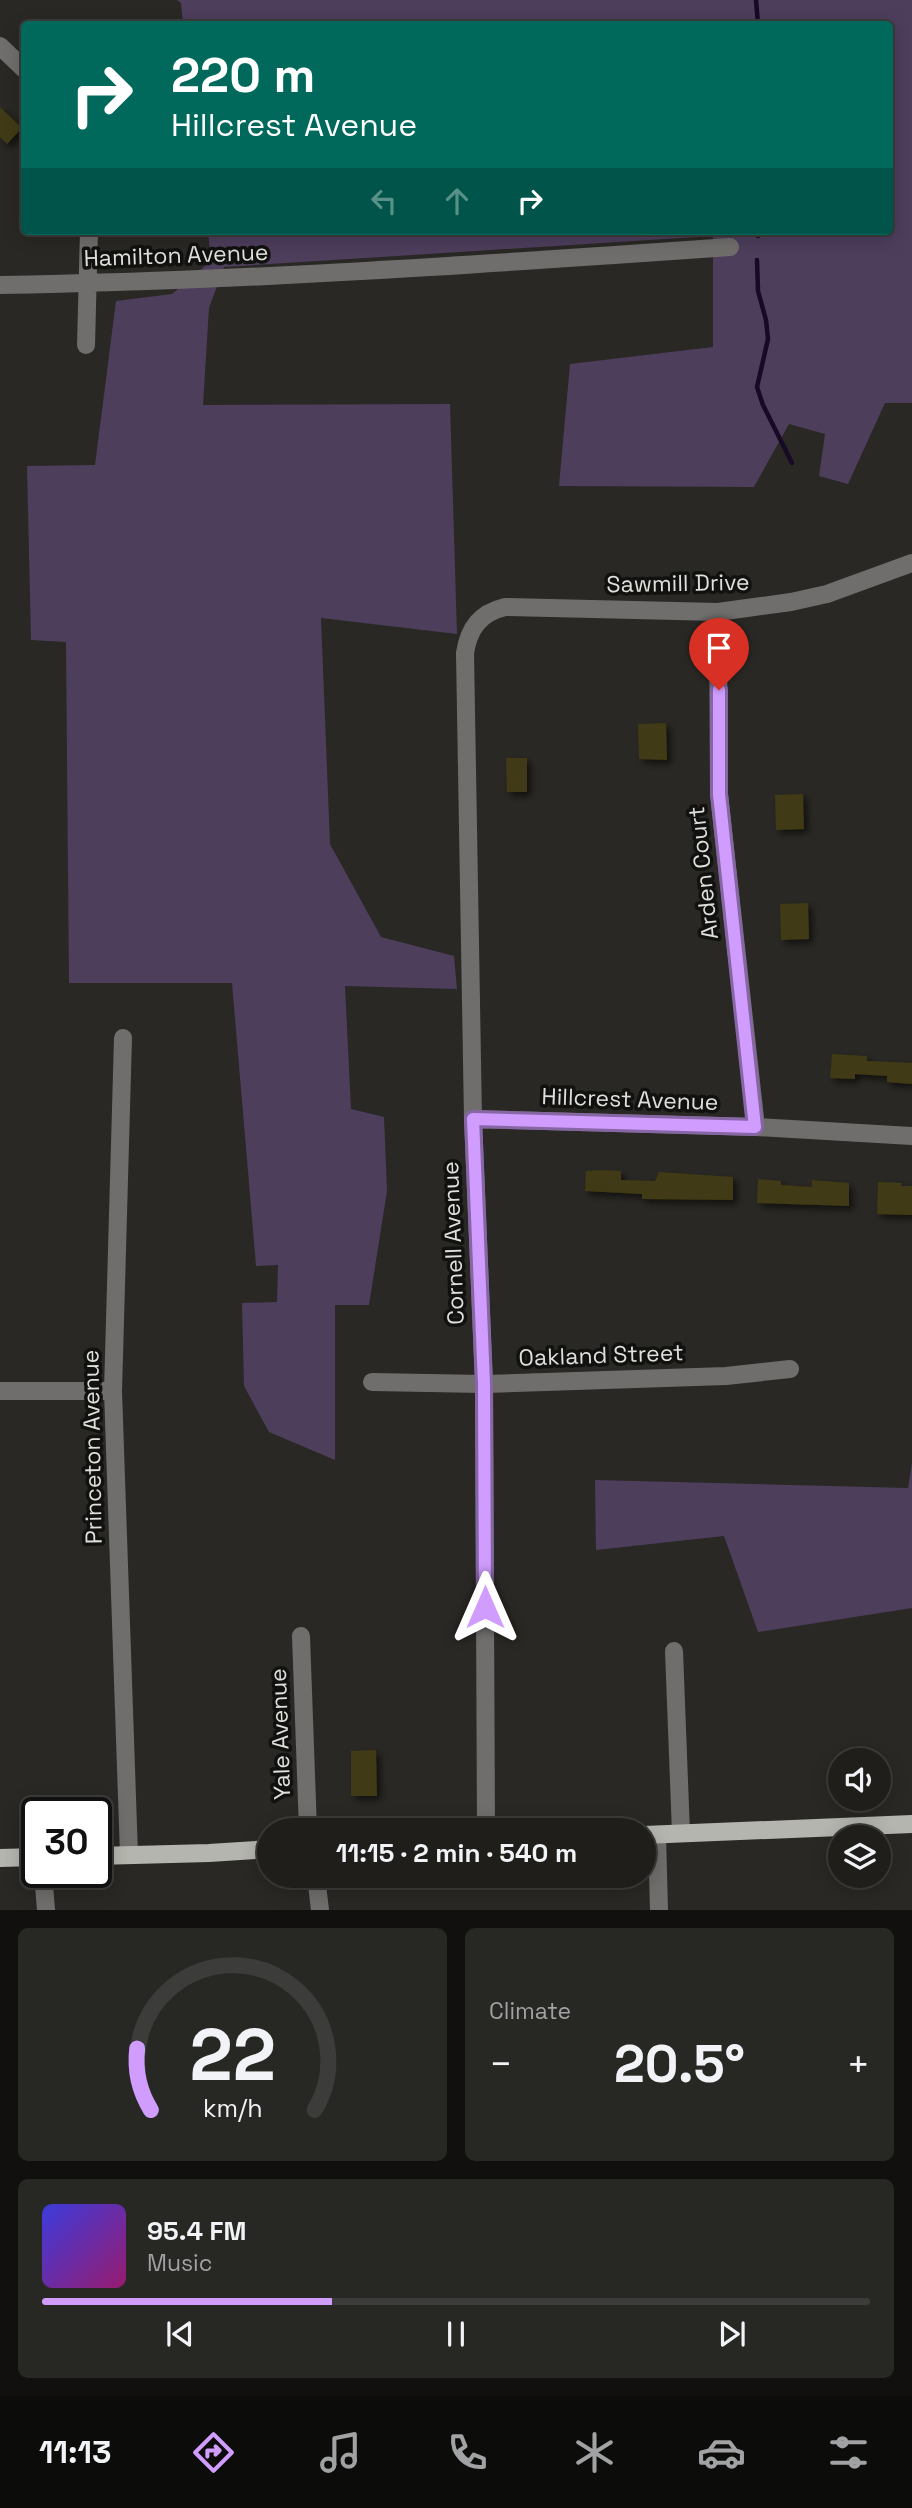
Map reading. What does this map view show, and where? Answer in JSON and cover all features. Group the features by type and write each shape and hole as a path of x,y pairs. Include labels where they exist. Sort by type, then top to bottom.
{"main road":[{"path":"656,1835 912,1824"},
{"path":"112,1856 257,1850"},
{"path":"0,1858 21,1857"}],"street":[{"path":"0,46 21,66"},
{"path":"86,345 89,235"},
{"name":"Hamilton Avenue","path":"0,285 393,271 730,247"},
{"name":"Sawmill Drive","path":"465,653 473,626 483,616 505,607 718,612 827,594 912,563"},
{"name":"Arden Court","path":"718,612 719,794 755,1127"},
{"name":"Cornell Avenue","path":"465,653 473,1119 484,1384 486,1818"},
{"name":"Princeton Avenue","path":"123,1038 113,1391 129,1855"},
{"name":"Hillcrest Avenue","path":"473,1119 755,1127 912,1136"},
{"name":"Oakland Street","path":"372,1382 484,1384 726,1376 790,1369"},
{"path":"0,1391 113,1391"},
{"name":"Yale Avenue","path":"301,1636 308,1818"},
{"path":"674,1651 681,1833"},
{"path":"656,1881 659,1909"},
{"path":"44,1888 46,1909"},
{"path":"317,1888 320,1909"}],"shaded area":[{"path":"177,0 912,0 912,403 885,403 848,484 819,476 825,434 789,424 754,487 559,486 570,364 713,347 713,236 224,267 209,308 203,405 450,404 457,634 321,618 330,844 381,937 454,956 457,989 345,986 351,1109 384,1117 387,1191 369,1305 335,1305 335,1460 269,1432 244,1386 242,1303 277,1302 278,1265 256,1266 232,983 69,983 66,642 31,640 27,466 95,465 116,301 172,294 211,261 208,235 893,235 893,21 183,21 181,3"},
{"path":"912,1463 912,1608 758,1632 724,1536 596,1550 595,1480 908,1488"}],"building":[{"path":"0,107 21,129 7,144 0,137"},
{"path":"666,723 667,760 639,759 638,724"},
{"path":"506,758 527,758 527,792 507,792"},
{"path":"803,794 804,829 776,830 775,795"},
{"path":"808,903 809,939 781,940 780,904"},
{"path":"832,1054 867,1056 867,1061 912,1063 912,1084 887,1082 887,1076 855,1074 855,1079 830,1078"},
{"path":"586,1171 621,1171 621,1180 655,1181 659,1172 733,1177 733,1200 642,1199 642,1194 585,1191"},
{"path":"758,1179 781,1181 781,1185 812,1187 812,1180 849,1183 849,1206 757,1203"},
{"path":"878,1182 912,1186 912,1215 877,1214"},
{"path":"376,1750 377,1796 351,1796 351,1751"}],"waterway":[{"path":"756,0 758,21"},
{"path":"757,260 758,291 768,339 757,387 792,463"}],"route":[{"path":"485,1607 484,1384 473,1119 755,1127 719,794 719,690"}]}
